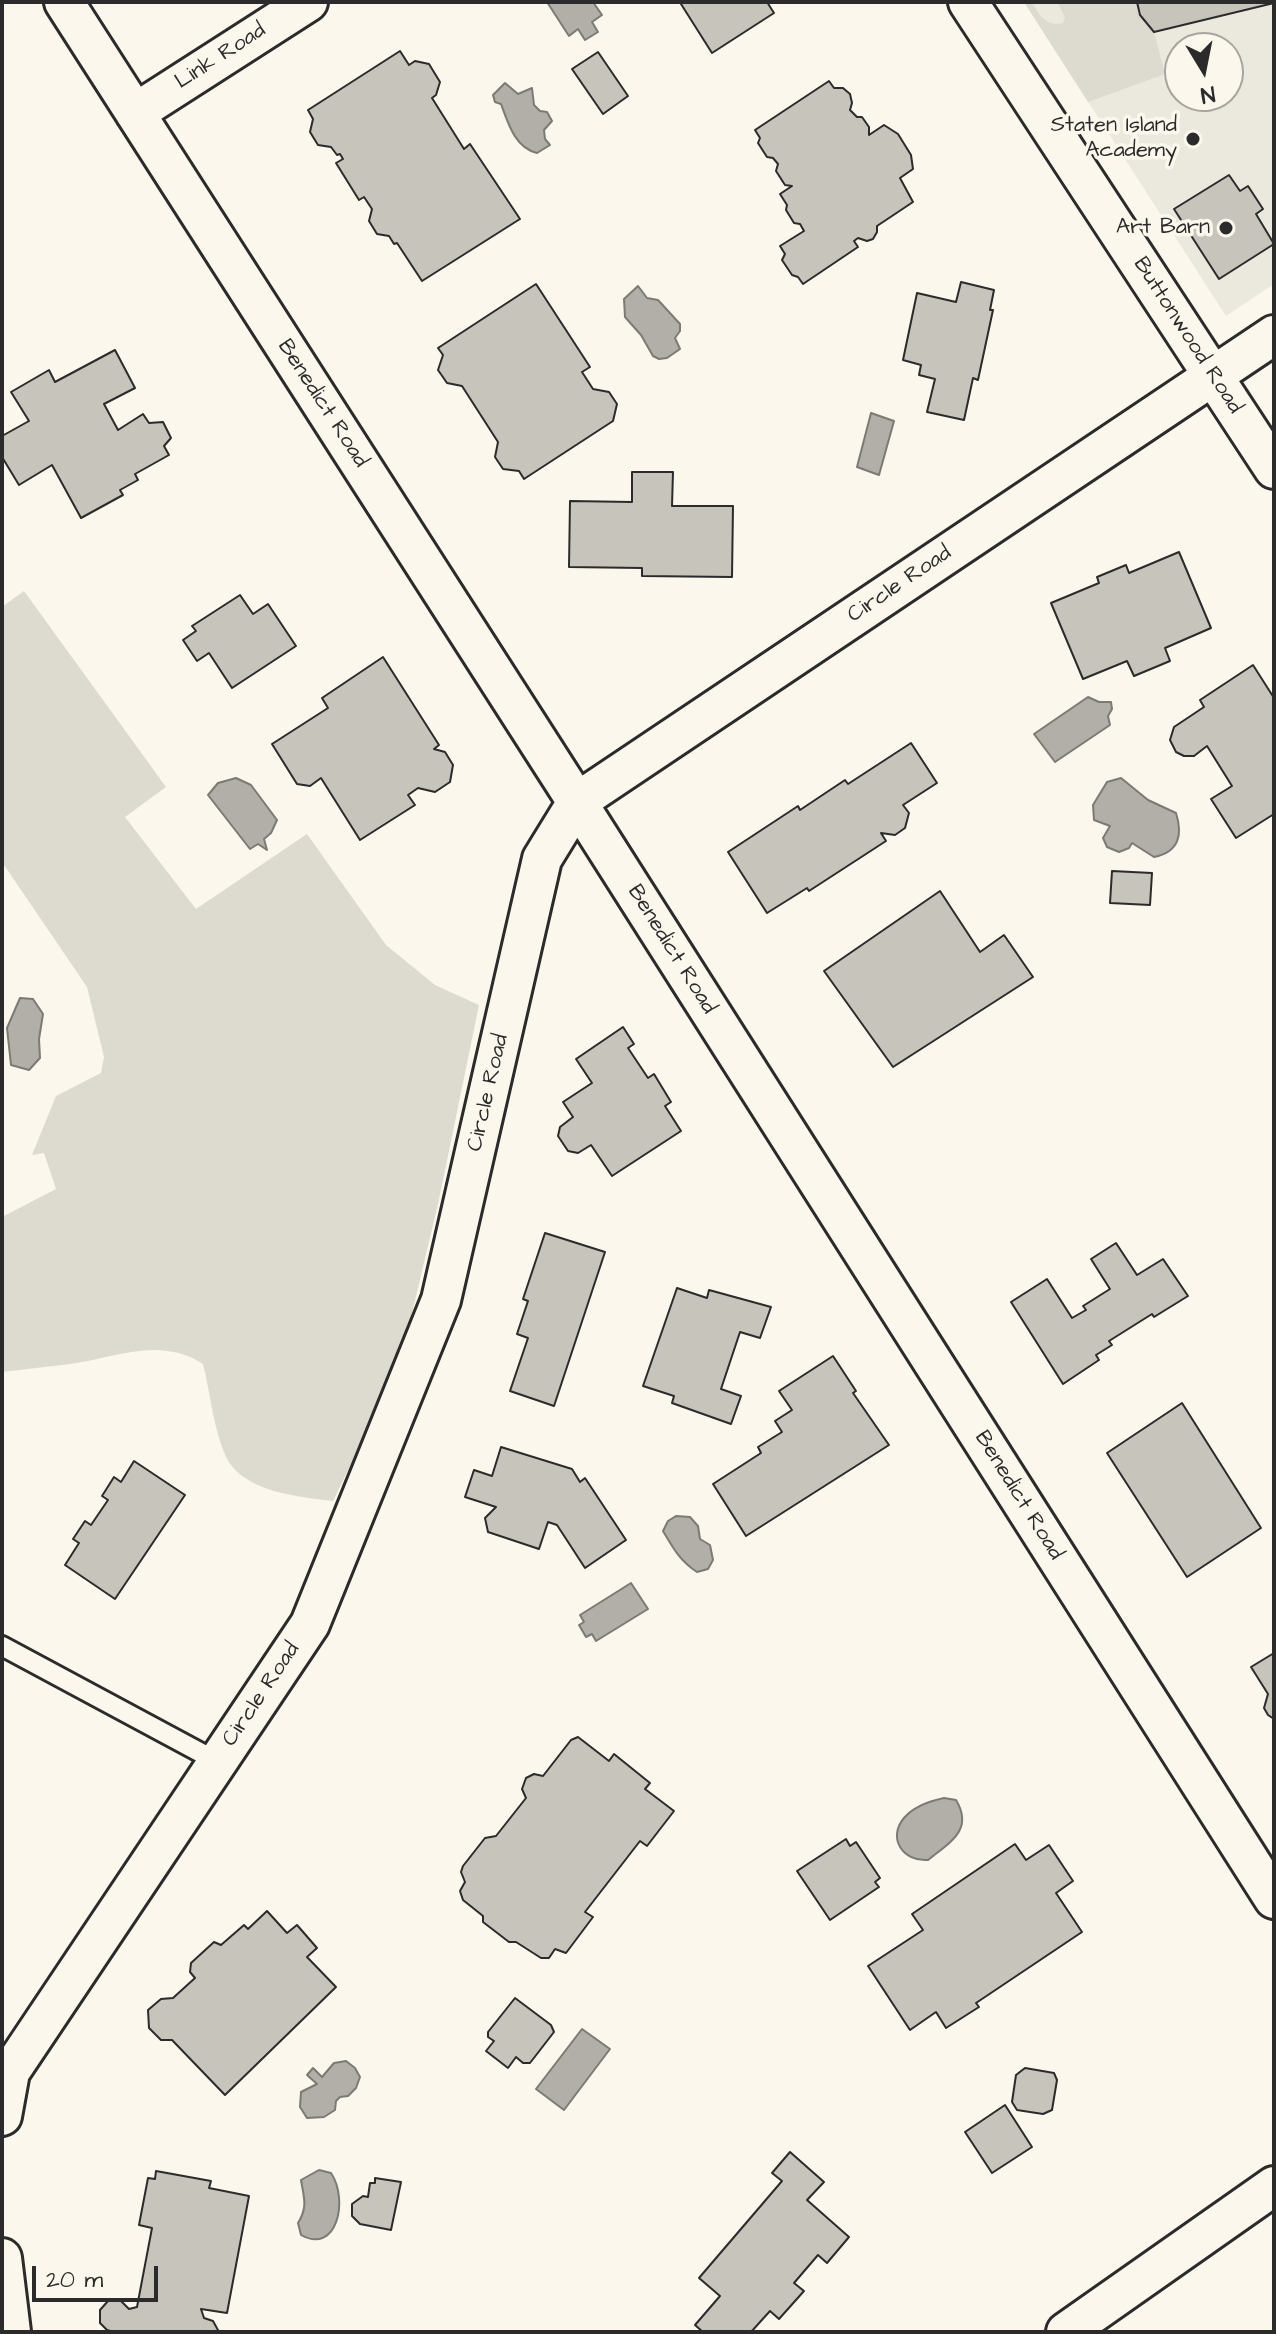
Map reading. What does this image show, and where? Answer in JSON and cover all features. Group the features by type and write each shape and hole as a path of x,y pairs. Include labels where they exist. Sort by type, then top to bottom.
{"street":[{"name":"Benedict Road","path":"64,2 1274,1899"},
{"name":"Link Road","path":"135,113 308,2"},
{"name":"Buttonwood Road","path":"968,2 1274,469"},
{"name":"Circle Road","path":"2,2116 10,2072 310,1624 441,1300 542,859 577,802 1274,335"},
{"path":"1066,2332 1274,2186"},
{"path":"2,2258 11,2332"}],"lane":[{"path":"2,1646 218,1762"}],"shaded area":[{"path":"547,2 593,2 602,15 592,22 598,32 585,40 578,29 569,36"},
{"name":"Staten Island Academy","path":"1024,2 1274,2 1274,284 1226,316"},
{"path":"1024,2 1032,2 1044,19 1057,24 1063,23 1065,17 1057,2 1137,2 1154,32 1164,74 1088,102"},
{"path":"505,83 518,94 532,88 534,105 540,111 547,112 552,121 544,130 545,139 550,145 537,153 518,140 501,104 495,102 493,95"},
{"path":"638,286 647,298 658,300 680,324 675,338 680,349 667,358 653,356 641,335 625,317 624,299"},
{"path":"871,413 894,421 879,475 857,467"},
{"path":"24,591 166,787 125,817 196,909 307,834 386,945 435,985 479,1005 438,1204 400,1363 333,1501 273,1491 245,1478 234,1469 218,1435 203,1364 187,1356 170,1351 137,1351 70,1364 2,1372 2,1217 56,1189 44,1153 32,1155 56,1096 101,1073 104,1057 87,987 2,862 2,607"},
{"path":"1088,697 1099,702 1111,702 1110,725 1055,762 1034,734"},
{"path":"236,778 251,785 277,820 264,839 267,850 258,844 250,849 208,795 218,783"},
{"path":"1121,778 1148,800 1176,813 1179,835 1169,851 1154,857 1132,843 1129,848 1119,852 1107,847 1103,838 1110,826 1094,820 1093,805 1107,782"},
{"path":"20,998 33,999 43,1014 40,1058 29,1070 11,1065 7,1028"},
{"path":"676,1516 690,1517 698,1526 700,1539 710,1545 713,1560 708,1569 697,1572 691,1568 670,1543 663,1531 668,1521"},
{"path":"631,1583 648,1609 596,1641 592,1634 586,1637 579,1625 584,1622 580,1615"},
{"path":"944,1798 956,1800 961,1810 961,1827 928,1860 911,1857 900,1847 899,1826 917,1807"},
{"path":"582,2029 610,2049 564,2110 536,2089"},
{"path":"346,2061 360,2077 356,2088 348,2096 340,2097 335,2110 324,2117 307,2118 300,2107 301,2092 317,2084 307,2075 313,2068 322,2077 334,2063"},
{"path":"319,2170 331,2173 339,2197 339,2210 331,2231 323,2238 313,2239 301,2235 298,2223 304,2207 301,2180"}],"building":[{"path":"767,2 774,13 712,53 681,4"},
{"path":"1137,2 1274,3 1154,32 1140,15"},
{"path":"400,51 409,65 415,61 429,64 440,82 432,98 464,149 470,144 520,219 422,281 397,243 394,244 389,236 377,234 369,221 372,209 364,197 359,200 336,163 343,159 340,154 337,155 331,147 318,145 310,132 313,119 308,110"},
{"path":"598,52 628,96 603,114 572,69"},
{"path":"829,81 834,88 843,88 850,94 850,110 857,117 862,117 869,127 869,135 884,125 898,134 911,155 913,169 900,178 913,202 877,226 873,239 858,238 854,241 858,247 803,284 782,260 785,254 780,246 804,231 800,224 794,223 780,194 792,186 785,185 776,171 778,164 767,157 758,143 760,138 755,130"},
{"name":"Art Barn","path":"1229,175 1240,191 1248,186 1263,209 1256,214 1274,244 1219,279 1174,209"},
{"path":"961,282 994,290 990,310 993,310 978,380 973,378 964,420 927,412 935,379 919,375 921,365 903,360 917,293 956,302"},
{"path":"536,284 590,367 582,372 593,389 609,392 617,404 613,421 524,479 519,471 503,469 495,457 498,442 462,386 447,383 438,370 443,355 438,348"},
{"path":"115,350 135,388 104,404 118,430 143,414 149,423 163,422 171,438 164,446 169,455 135,474 138,480 120,490 123,495 81,518 52,465 19,485 2,457 2,436 29,421 11,392 49,370 55,382"},
{"path":"632,472 673,472 672,506 733,506 732,577 642,576 642,568 569,567 570,501 632,502"},
{"path":"1179,552 1211,628 1165,648 1170,661 1134,676 1127,661 1083,679 1051,603 1099,583 1097,577 1126,565 1129,573"},
{"path":"240,595 253,614 268,604 296,646 232,688 209,653 197,661 183,640 196,631 192,626"},
{"path":"383,657 439,745 434,749 445,752 453,765 450,782 435,792 418,788 408,795 415,805 360,840 321,778 310,786 297,784 272,744 328,708 322,698"},
{"path":"1253,665 1274,698 1274,814 1236,838 1211,799 1232,786 1207,746 1194,756 1184,756 1176,752 1170,740 1174,727 1204,707 1200,700"},
{"path":"911,743 937,783 903,805 909,813 905,828 895,835 881,833 886,841 809,891 807,888 767,913 728,852 798,806 800,810 845,780 848,784"},
{"path":"1112,871 1152,873 1150,905 1110,903"},
{"path":"940,891 980,952 1004,935 1033,977 893,1067 824,971"},
{"path":"623,1027 634,1044 628,1048 648,1078 654,1074 671,1102 665,1106 681,1131 612,1176 591,1145 578,1153 568,1151 558,1136 560,1127 573,1117 563,1102 592,1083 576,1059"},
{"path":"545,1233 605,1252 554,1406 510,1391 528,1338 517,1334 528,1301 523,1299"},
{"path":"1116,1243 1137,1275 1163,1259 1188,1296 1109,1341 1112,1345 1096,1355 1099,1360 1063,1384 1011,1302 1047,1279 1072,1318 1086,1310 1083,1306 1110,1289 1091,1259"},
{"path":"677,1288 707,1298 709,1290 771,1307 760,1338 740,1332 721,1389 741,1396 731,1424 672,1403 674,1396 643,1386"},
{"path":"833,1356 856,1391 853,1393 889,1445 746,1536 713,1484 761,1453 758,1447 782,1432 775,1421 792,1410 779,1391"},
{"path":"1182,1403 1261,1528 1187,1577 1107,1453"},
{"path":"501,1447 572,1469 580,1482 585,1478 626,1540 585,1568 557,1525 548,1522 539,1549 488,1532 485,1518 496,1507 465,1497 474,1470 492,1476"},
{"path":"134,1461 185,1495 115,1599 65,1565 79,1543 73,1539 85,1521 91,1525 108,1500 102,1496 114,1477 121,1482"},
{"path":"1274,1653 1274,1719 1264,1708 1268,1694 1251,1667"},
{"path":"578,1737 609,1761 614,1754 650,1783 645,1789 674,1811 647,1846 640,1841 585,1912 593,1917 566,1953 555,1949 549,1958 541,1958 516,1942 509,1942 483,1922 483,1916 463,1900 460,1891 465,1882 461,1872 485,1838 496,1836 526,1798 522,1789 526,1778 534,1774 543,1776 571,1740"},
{"path":"846,1839 850,1846 856,1842 880,1878 875,1882 879,1887 830,1920 797,1871"},
{"path":"1015,1844 1026,1860 1049,1845 1073,1881 1056,1893 1082,1932 976,2003 979,2007 946,2028 936,2012 910,2030 868,1966 923,1930 912,1914"},
{"path":"267,1911 287,1933 297,1925 317,1948 307,1957 336,1987 225,2095 172,2040 161,2040 149,2028 148,2010 161,1999 173,1998 195,1978 190,1972 191,1963 214,1942 221,1945 244,1925 248,1929"},
{"path":"515,1998 551,2025 554,2032 530,2063 523,2063 516,2057 508,2068 486,2051 494,2041 488,2037 488,2032"},
{"path":"1025,2068 1054,2073 1057,2080 1052,2110 1043,2114 1017,2110 1012,2102 1016,2075"},
{"path":"1005,2105 1032,2147 992,2173 965,2132"},
{"path":"790,2152 824,2182 807,2200 849,2237 827,2263 818,2255 794,2283 804,2291 779,2319 770,2311 751,2332 703,2332 695,2325 720,2296 699,2278 782,2181 772,2173"},
{"path":"156,2171 211,2181 209,2188 249,2196 227,2313 201,2309 204,2318 213,2321 219,2332 114,2332 100,2323 100,2310 108,2301 121,2301 129,2309 137,2307 152,2228 139,2225 148,2178 155,2179"},
{"path":"375,2178 401,2182 391,2230 360,2224 352,2216 352,2204 363,2196 368,2197 370,2183 375,2183"}],"place":[{"name":"Staten Island Academy","path":"1193,139"},
{"name":"Art Barn","path":"1226,228"}]}
